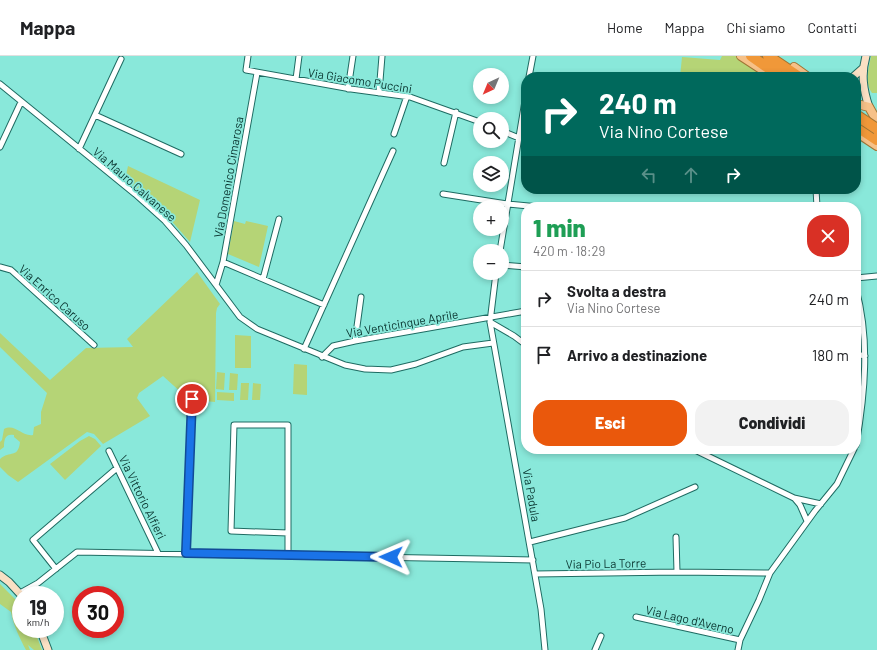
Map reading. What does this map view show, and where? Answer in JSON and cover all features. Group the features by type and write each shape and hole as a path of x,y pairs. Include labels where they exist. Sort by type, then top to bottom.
{"highway":[{"path":"751,56 774,72"},
{"path":"768,56 792,72"},
{"path":"861,118 877,129"},
{"path":"861,129 877,140"}],"main road":[{"path":"741,56 765,72"},
{"path":"776,56 800,72"},
{"path":"861,104 869,107 877,121"},
{"path":"861,135 877,146"}],"street":[{"path":"248,56 246,70 257,73"},
{"path":"296,79 299,56"},
{"path":"348,89 353,56"},
{"path":"379,93 382,56"},
{"path":"530,72 532,56"},
{"path":"866,56 862,69 865,94 869,107"},
{"path":"79,149 121,59"},
{"path":"859,72 862,69"},
{"name":"Via Giacomo Puccini","path":"257,73 348,89 407,96 473,119"},
{"name":"Via Domenico Cimarosa","path":"216,285 223,262 257,73"},
{"name":"Via Mauro Calvanese","path":"0,84 135,194 165,221 186,245 240,317 257,329 346,365 365,369 391,370 416,364 462,347 493,343"},
{"path":"861,98 865,94"},
{"path":"394,134 407,96"},
{"path":"0,148 21,102"},
{"path":"444,162 456,112"},
{"path":"95,115 181,154"},
{"path":"508,200 521,125"},
{"path":"509,134 519,138"},
{"path":"304,348 393,151"},
{"path":"442,194 481,200"},
{"path":"509,204 521,205"},
{"path":"263,279 279,218"},
{"path":"223,262 324,305"},
{"path":"509,266 521,267"},
{"name":"Via Enrico Caruso","path":"0,267 11,270 94,345"},
{"path":"861,278 877,276"},
{"name":"Via Padula","path":"495,280 490,319 493,343 530,542 546,650"},
{"path":"354,341 361,297"},
{"name":"Via Venticinque Aprile","path":"322,356 333,346 354,341 490,319 521,311"},
{"path":"861,315 865,336 861,415"},
{"path":"490,319 521,342"},
{"path":"861,355 865,356"},
{"path":"186,553 192,399"},
{"path":"288,533 231,531 234,425 288,425 288,533 288,556"},
{"name":"Via Vittorio Alfieri","path":"109,451 158,552"},
{"path":"703,454 794,498 821,504"},
{"path":"738,650 740,640 770,573 807,521 837,484 852,454"},
{"path":"56,569 33,540 117,468"},
{"path":"530,542 625,518 694,487"},
{"path":"794,498 800,505 807,521"},
{"path":"676,536 677,572"},
{"path":"33,586 77,552 158,552 288,556 533,560"},
{"name":"Via Pio La Torre","path":"535,574 677,572 770,573"},
{"path":"0,575 12,586"},
{"name":"Via Lago d'Averno","path":"636,617 740,640"},
{"path":"595,650 601,636"},
{"path":"43,638 48,650"}],"green space":[{"path":"722,56 737,56 760,72 680,72 682,57 720,60"},
{"path":"871,56 877,56 877,93 872,93 868,85"},
{"path":"128,166 200,200 190,242 161,209 125,180"},
{"path":"234,221 245,224 246,221 268,226 259,267 228,254"},
{"path":"197,272 220,304 216,313 215,402 195,400 194,396 184,395 163,376 139,393 137,398 150,416 103,444 94,434 87,432 18,482 8,475 0,467 0,459 17,451 20,442 14,437 14,435 9,435 5,440 4,447 0,450 0,442 2,440 4,429 12,428 25,434 33,435 34,427 41,424 41,412 47,393 0,347 0,333 50,380 86,348 133,347 127,339"},
{"path":"235,335 251,336 251,368 235,368"},
{"path":"294,364 307,365 307,395 293,394"},
{"path":"217,372 225,373 224,390 216,389"},
{"path":"230,373 238,374 237,390 229,390"},
{"path":"241,383 249,383 248,400 240,400"},
{"path":"253,383 261,384 260,400 252,400"},
{"path":"217,392 234,393 234,401 217,400"},
{"path":"89,436 95,439 101,446 65,480 50,464"},
{"path":"0,584 12,596 12,616 11,612 0,604"},
{"path":"20,638 37,638 42,650 34,650 28,645 30,650 26,650"}],"route":[{"path":"192,399 186,553 391,557"}]}
